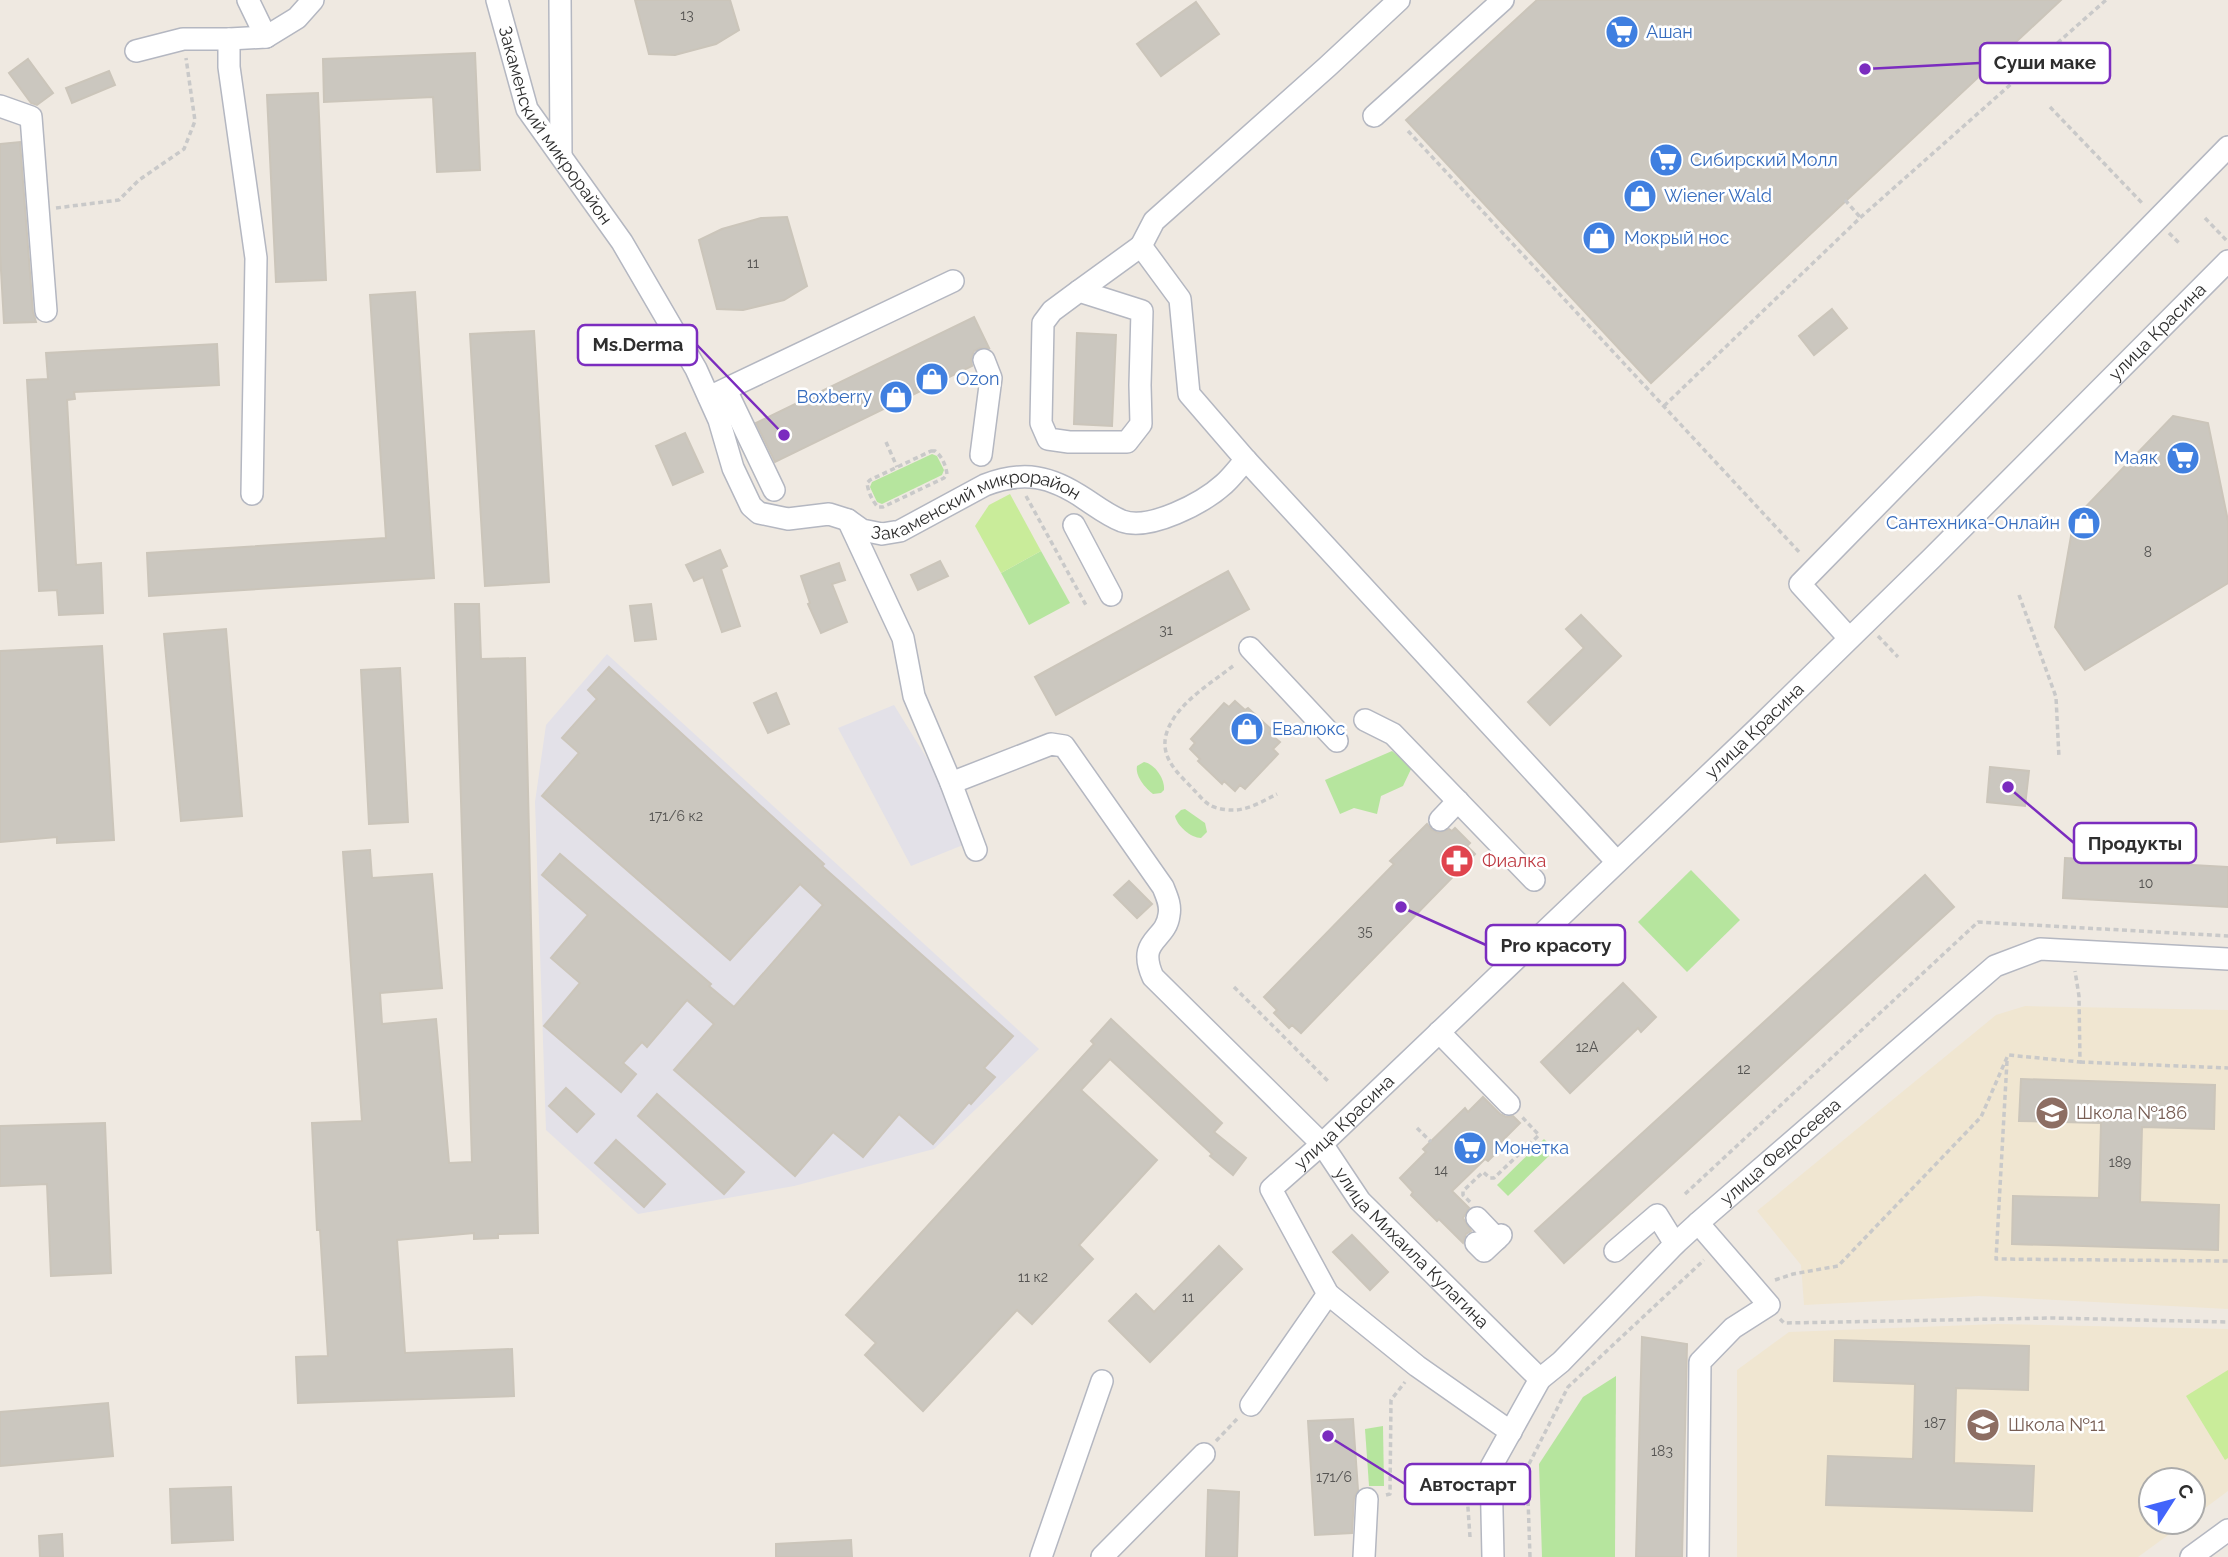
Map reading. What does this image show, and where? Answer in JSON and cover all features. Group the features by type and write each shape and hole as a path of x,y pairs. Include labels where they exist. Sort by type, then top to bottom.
{"street":[{"path":"248,0 266,37"},
{"path":"136,51 183,39 266,37 297,18 313,0"},
{"name":"Закаменский микрорайон","path":"497,0 527,109 622,242 696,369 717,393 719,420 733,468 751,506 759,513 788,519 829,514 848,520 862,530 882,534 900,531 985,485 1016,477 1051,480 1068,487 1121,521 1135,525 1170,516 1198,501 1223,485 1245,460"},
{"path":"559,0 561,155"},
{"path":"1079,291 1142,311 1133,385 1141,424 1127,442 1069,442 1048,439 1041,424 1043,323 1052,312 1079,291 1141,246 1154,221 1399,0"},
{"path":"1374,116 1503,0"},
{"path":"229,39 229,67 256,258 252,494"},
{"path":"0,106 32,117 46,311"},
{"path":"1849,638 1800,584 2228,147"},
{"path":"1141,246 1180,299 1189,394 1245,460 1617,862"},
{"name":"улица Красина","path":"1328,1294 1270,1189 1322,1144 1866,622 2228,261"},
{"path":"775,490 717,393 953,281"},
{"path":"981,455 991,378 984,360"},
{"path":"848,520 903,638 914,696 976,850"},
{"path":"1074,525 1111,594"},
{"path":"1250,648 1337,741"},
{"path":"1365,720 1393,734 1534,880"},
{"name":"улица Михаила Кулагина","path":"951,783 1051,744 1065,746 1163,887 1169,902 1169,918 1147,952 1147,964 1153,977 1322,1144 1360,1202 1540,1379"},
{"path":"1440,820 1458,801"},
{"name":"улица Федосеева","path":"1493,1557 1491,1467 1540,1379 1561,1362 1698,1223 1996,966 2040,950 2228,959"},
{"path":"1438,1032 1509,1104"},
{"path":"1615,1251 1657,1215 1675,1244"},
{"path":"1476,1243 1485,1251 1499,1237 1477,1218"},
{"path":"1698,1223 1769,1305 1733,1328 1700,1362 1698,1557"},
{"path":"1251,1405 1328,1294 1417,1366 1511,1432"},
{"path":"1041,1557 1102,1381"},
{"path":"1102,1557 1204,1454"},
{"path":"1364,1557 1367,1499"},
{"path":"2191,1557 2228,1530"}],"path":[{"path":"1664,405 1861,217 2106,0"},
{"path":"38,211 120,200 139,180 184,149 195,121 183,39"},
{"path":"2050,107 2180,244"},
{"path":"1408,131 1815,569"},
{"path":"1845,200 1861,217"},
{"path":"2205,218 2228,243"},
{"path":"886,442 897,467"},
{"path":"935,451 939,454 947,474 883,507 878,507 867,483 897,467 935,451"},
{"path":"1030,502 1087,607"},
{"path":"2019,595 2056,697 2059,758"},
{"path":"1866,622 1898,657"},
{"path":"1233,666 1201,691 1176,717 1165,737 1166,755 1173,769 1210,806 1232,810 1250,807 1277,794"},
{"path":"2080,1062 2079,996 2071,950 2083,927"},
{"path":"1234,987 1329,1082"},
{"path":"2008,1055 2080,1062 2228,1068"},
{"path":"2008,1055 1996,1259 2228,1261"},
{"path":"1754,1287 1793,1274 1838,1266 1981,1117 2008,1055"},
{"path":"1477,1218 1476,1209 1463,1195 1463,1191 1483,1172 1494,1178 1539,1135 1509,1104"},
{"path":"1417,1128 1431,1142"},
{"path":"1531,1557 1527,1468 1568,1387 1704,1260"},
{"path":"1769,1305 1784,1323 2052,1318 2228,1322"},
{"path":"1367,1499 1391,1494 1391,1400"},
{"path":"1204,1454 1251,1405"}],"shaded area":[{"path":"607,654 1039,1049 934,1149 794,1186 638,1214 546,1130 535,802 546,725"},
{"path":"894,705 939,778 963,845 911,866 838,728"},
{"name":"Школа №186","path":"2025,1006 2228,1010 2228,1309 1979,1296 1804,1305 1801,1265 1757,1211 1996,1015"},
{"name":"Школа №11","path":"1998,1324 2228,1329 2228,1491 2207,1507 2207,1466 2137,1466 2137,1536 2167,1536 2138,1557 1737,1557 1737,1370 1789,1332"}],"green space":[{"path":"932,454 937,456 944,470 942,475 882,504 877,502 870,487 872,482"},
{"path":"1010,494 1041,551 1001,573 975,526 989,505"},
{"path":"1041,551 1070,603 1029,625 1001,573"},
{"path":"1392,751 1412,767 1403,786 1381,796 1377,814 1354,808 1340,814 1325,780"},
{"path":"1144,762 1152,766 1161,777 1164,790 1161,793 1153,794 1139,778 1137,766"},
{"path":"1185,809 1205,823 1207,832 1201,838 1189,834 1176,820 1175,816"},
{"path":"1691,870 1740,920 1687,972 1638,922"},
{"path":"1544,1139 1555,1150 1508,1196 1497,1185"},
{"path":"2228,1370 2228,1458 2225,1460 2186,1396"},
{"path":"1616,1376 1615,1557 1542,1557 1539,1464 1583,1397"},
{"path":"1383,1426 1384,1486 1369,1486 1365,1429"}],"building":[{"path":"635,0 730,0 739,30 716,44 675,55 649,54"},
{"name":"Сибирский Молл","path":"1537,0 2061,0 1651,383 1406,120"},
{"path":"1196,2 1219,34 1161,76 1137,44"},
{"path":"475,53 480,170 437,172 433,97 324,102 323,59"},
{"path":"28,59 53,93 37,105 31,103 9,73"},
{"path":"109,71 115,85 72,103 66,88"},
{"path":"318,93 326,280 276,282 267,95"},
{"path":"20,142 33,312 36,322 4,323 0,253 0,144"},
{"path":"787,217 807,286 784,300 743,310 717,309 699,240 722,229 761,218"},
{"path":"415,292 434,578 149,596 147,553 386,538 370,295"},
{"path":"1832,309 1847,328 1814,355 1799,336"},
{"path":"974,317 989,348 974,351 972,366 775,462 756,423"},
{"path":"534,331 549,582 485,586 470,334"},
{"path":"1077,333 1116,335 1112,426 1074,424"},
{"path":"217,344 219,385 74,392 75,399 67,400 76,565 101,563 103,613 59,615 57,590 39,591 27,380 48,379 46,353"},
{"path":"2173,416 2208,423 2228,521 2228,583 2085,670 2055,627 2074,519"},
{"path":"685,433 703,472 673,485 656,446"},
{"path":"720,550 727,566 721,569 740,626 722,632 703,577 694,581 686,565"},
{"path":"940,561 948,576 918,590 911,575"},
{"path":"839,563 845,580 832,584 847,622 821,633 808,604 810,603 801,576"},
{"path":"1228,571 1249,609 1056,715 1035,677"},
{"path":"455,604 479,604 481,659 525,658 538,1233 498,1234 498,1238 474,1239 474,1233 397,1240 405,1353 512,1349 514,1396 298,1403 296,1357 328,1356 320,1230 317,1230 312,1123 362,1121 343,852 370,850 372,878 432,874 442,988 380,993 382,1024 436,1019 449,1163 472,1162"},
{"path":"651,604 656,639 635,641 630,606"},
{"path":"1581,615 1621,656 1550,725 1528,702 1584,648 1566,629"},
{"path":"226,629 242,816 181,821 164,634"},
{"path":"102,646 114,840 57,843 57,837 0,842 0,651"},
{"path":"609,667 824,864 822,866 1013,1036 984,1068 995,1077 971,1104 969,1102 933,1144 899,1114 863,1157 833,1132 795,1176 674,1070 714,1024 687,1000 647,1047 642,1042 623,1063 636,1074 621,1092 544,1026 580,983 551,958 588,915 542,875 560,854 734,1007 823,905 800,884 730,960 542,796 579,753 562,738 597,699 588,690"},
{"path":"400,668 408,822 369,824 361,670"},
{"path":"776,693 789,724 768,733 754,703"},
{"path":"1235,701 1245,710 1248,708 1272,730 1269,733 1280,742 1273,749 1278,754 1245,789 1240,785 1235,791 1224,781 1222,784 1198,761 1200,759 1190,749 1195,743 1191,739 1224,703 1229,707"},
{"path":"1990,767 2029,771 2025,806 1987,802"},
{"path":"1427,824 1438,833 1455,828 1470,843 1467,846 1475,854 1301,1033 1292,1025 1289,1028 1274,1013 1277,1010 1264,997 1394,864 1390,861"},
{"path":"2065,858 2228,867 2228,907 2063,898"},
{"path":"1925,875 1954,907 1564,1263 1535,1231"},
{"path":"1129,881 1152,904 1137,918 1114,895"},
{"path":"1623,983 1656,1017 1641,1032 1638,1028 1570,1093 1541,1062"},
{"path":"1111,1019 1222,1123 1214,1132 1246,1158 1233,1175 1110,1059 1081,1090 1157,1160 1079,1245 1093,1259 1032,1324 1017,1310 923,1411 865,1355 876,1343 846,1315 1094,1044 1091,1041"},
{"path":"2021,1079 2215,1085 2214,1129 2142,1127 2140,1202 2219,1205 2218,1250 2012,1244 2013,1196 2099,1198 2101,1123 2019,1121"},
{"path":"566,1088 594,1114 577,1132 549,1106"},
{"path":"657,1094 744,1172 724,1194 638,1116"},
{"path":"1483,1097 1500,1114 1513,1116 1520,1123 1499,1144 1502,1147 1488,1161 1485,1159 1452,1191 1469,1208 1463,1218 1471,1231 1466,1234 1463,1243 1411,1195 1413,1192 1400,1178 1426,1152 1423,1149 1465,1108 1468,1112"},
{"path":"105,1123 111,1273 51,1276 47,1184 0,1186 0,1126"},
{"path":"616,1140 665,1184 644,1207 595,1163"},
{"path":"1352,1235 1388,1272 1370,1290 1333,1252"},
{"path":"1219,1246 1242,1269 1150,1362 1109,1321 1136,1294 1154,1312"},
{"path":"1642,1337 1687,1344 1682,1557 1636,1557"},
{"path":"1835,1340 2029,1346 2028,1390 1956,1388 1954,1463 2034,1466 2032,1511 1826,1505 1828,1456 1913,1459 1915,1384 1834,1381"},
{"path":"108,1403 113,1456 0,1466 0,1412"},
{"path":"1353,1419 1358,1490 1354,1498 1352,1533 1315,1535 1308,1421"},
{"path":"231,1487 233,1540 172,1543 170,1489"},
{"path":"1208,1490 1239,1492 1237,1557 1206,1557"},
{"path":"62,1534 63,1557 40,1557 39,1536"},
{"path":"851,1540 852,1557 776,1557 776,1544"}],"place":[{"name":"Ашан","path":"1622,32"},
{"name":"Суши маке","path":"1865,69"},
{"name":"Сибирский Молл","path":"1666,160"},
{"name":"Wiener Wald","path":"1640,196"},
{"name":"Мокрый нос","path":"1599,238"},
{"name":"Ozon","path":"932,379"},
{"name":"Boxberry","path":"896,397"},
{"name":"Ms.Derma","path":"784,435"},
{"name":"Маяк","path":"2183,458"},
{"name":"Сантехника-Онлайн","path":"2084,523"},
{"name":"Евалюкс","path":"1247,729"},
{"name":"Продукты","path":"2008,787"},
{"name":"Фиалка","path":"1457,861"},
{"name":"Pro красоту","path":"1401,907"},
{"name":"Школа №186","path":"2052,1113"},
{"name":"Монетка","path":"1470,1148"},
{"name":"Школа №11","path":"1983,1425"},
{"name":"Автостарт","path":"1328,1436"}]}
